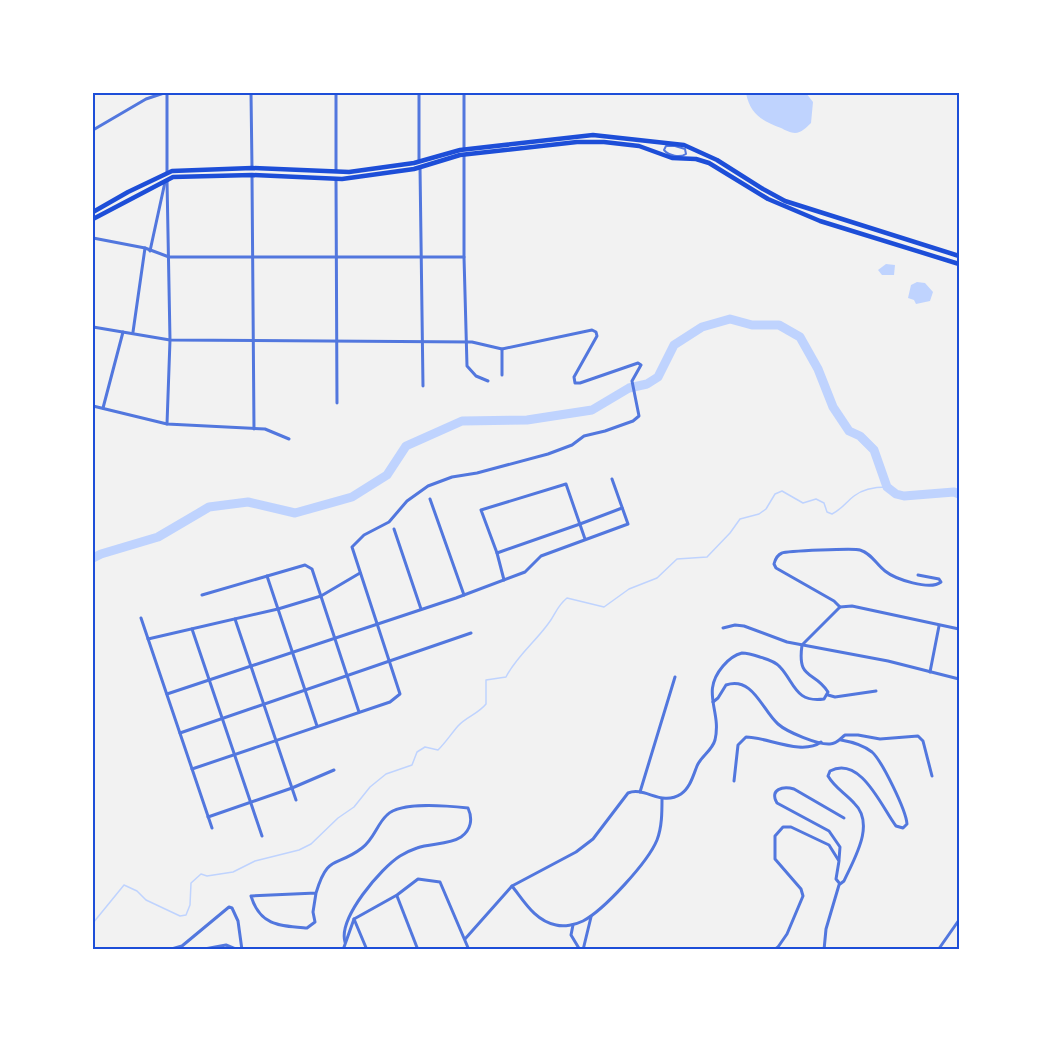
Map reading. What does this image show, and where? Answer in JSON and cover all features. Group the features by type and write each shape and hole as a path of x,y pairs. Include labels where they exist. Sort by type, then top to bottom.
{"main road":[{"path":"93,219 167,179 209,175 336,176 419,164 464,152 580,136 608,136 665,145 678,143 717,160 785,201 959,256"},
{"path":"464,152 590,141 639,146 672,158 709,163 768,199 820,221 959,264"},
{"path":"662,155 661,149 665,145"},
{"path":"687,159 689,148"},
{"path":"252,168 252,175"},
{"path":"93,212 167,172 252,168 336,176"},
{"path":"167,172 167,179"}],"street":[{"path":"93,130 146,99 165,93 167,172"},
{"path":"251,93 252,168"},
{"path":"336,93 337,404"},
{"path":"419,93 423,386"},
{"path":"464,93 464,257 467,366 476,376 488,381"},
{"path":"665,145 685,149 686,154 680,156 667,153 664,150 665,145"},
{"path":"252,175 254,429"},
{"path":"150,250 163,186 167,179"},
{"path":"167,179 170,340 167,424"},
{"path":"93,238 145,248 169,257 464,257"},
{"path":"133,332 145,248"},
{"path":"93,327 170,340 466,342 502,349 592,330 597,334 596,340 573,381 577,384 639,364 640,367 632,381 639,408 639,416 633,421 584,436 572,445 548,454 477,473 452,477 428,486 407,501 389,522 357,541 352,547 400,694 390,702 192,769"},
{"path":"103,408 123,331"},
{"path":"502,349 502,375"},
{"path":"93,406 167,424 265,429 290,439"},
{"path":"167,694 464,596 525,572 541,556 628,524 612,479"},
{"path":"504,580 481,510 566,484 585,539"},
{"path":"430,499 464,596"},
{"path":"497,553 622,508"},
{"path":"394,529 421,609"},
{"path":"918,575 939,579 941,582 938,585 928,586 894,576 884,570 866,552 852,548 812,552 788,551 778,556 774,564 776,568 840,607 852,606 959,629"},
{"path":"202,595 304,565 312,569 359,712"},
{"path":"148,639 278,609 321,596 361,573"},
{"path":"267,576 317,726"},
{"path":"828,695 825,687 803,669 802,645 840,607"},
{"path":"141,618 212,828"},
{"path":"235,619 296,800"},
{"path":"723,628 735,625 744,626 786,642 888,661 959,679"},
{"path":"930,672 939,626"},
{"path":"192,629 262,836"},
{"path":"180,733 471,633"},
{"path":"465,939 512,886 586,846 602,830 626,795 634,791 662,799 678,796 686,790 700,760 712,747 715,738 711,688 718,672 730,658 744,653 756,655 781,668 792,687 800,694 821,700 828,695"},
{"path":"640,792 675,677"},
{"path":"713,702 726,686 739,685 756,694 777,723 788,731 831,744 850,735 880,739 918,736 923,741 932,776"},
{"path":"828,695 835,697 876,691"},
{"path":"734,781 738,745 746,737 791,747 816,745 821,742"},
{"path":"824,950 826,929 840,884 844,881 861,842 863,829 858,807 831,782 828,776 830,771 847,769 856,773 880,798 896,826 903,828 907,822 889,779 874,754 862,746 841,740"},
{"path":"208,817 292,788 334,770"},
{"path":"840,884 836,879 840,847 829,831 777,803 774,798 775,792 785,787 794,789 844,818"},
{"path":"512,886 527,906 544,920 556,925 573,925 591,916 627,881 653,849 661,823 662,799"},
{"path":"316,893 251,896 255,908 273,923 285,927 307,928 315,922 313,912 316,893 321,876 329,864 361,849 371,840 389,812 401,808 444,805 468,808 471,818 470,825 462,836 456,840 422,846 406,853 397,858 372,882 350,915 344,935 345,942"},
{"path":"774,950 787,934 803,896 801,889 777,863 774,843 776,833 783,827 791,827 818,838 829,845 839,861"},
{"path":"343,950 354,920 397,895 418,879 440,882 469,950"},
{"path":"397,895 418,950"},
{"path":"168,950 182,946 229,907 232,909 238,921 240,950 226,945 199,950"},
{"path":"581,950 591,916"},
{"path":"354,920 367,950"},
{"path":"938,950 959,920"},
{"path":"573,925 571,935 581,950"}],"water":[{"path":"746,93 806,93 813,102 811,123 802,131 795,133 768,123 750,106"},
{"path":"886,264 895,265 894,275 882,275 878,270"},
{"path":"917,282 925,283 933,292 930,301 916,304 914,300 908,298 911,285"}],"waterway":[{"path":"93,558 158,537 209,507 248,502 295,513 352,497 387,475 406,446 462,421 527,420 592,410 629,388 647,384 658,377 674,345 702,327 730,319 752,325 779,325 800,337 818,369 833,407 849,431 860,436 874,450 887,487 896,494 904,496 954,492 959,494"},
{"path":"93,923 124,885 137,891 146,900 180,916 186,915 190,905 191,883 201,874 207,876 233,872 255,861 299,850 311,844 338,818 354,807 370,787 386,774 412,765 417,752 425,747 438,750 461,723 483,707 486,704 486,680 506,677 567,598 604,607 629,589 657,578 677,559 707,557 740,519 759,514 766,509 775,494 782,491 803,503 816,499 824,503 827,512 832,514 862,491 887,487"}]}
